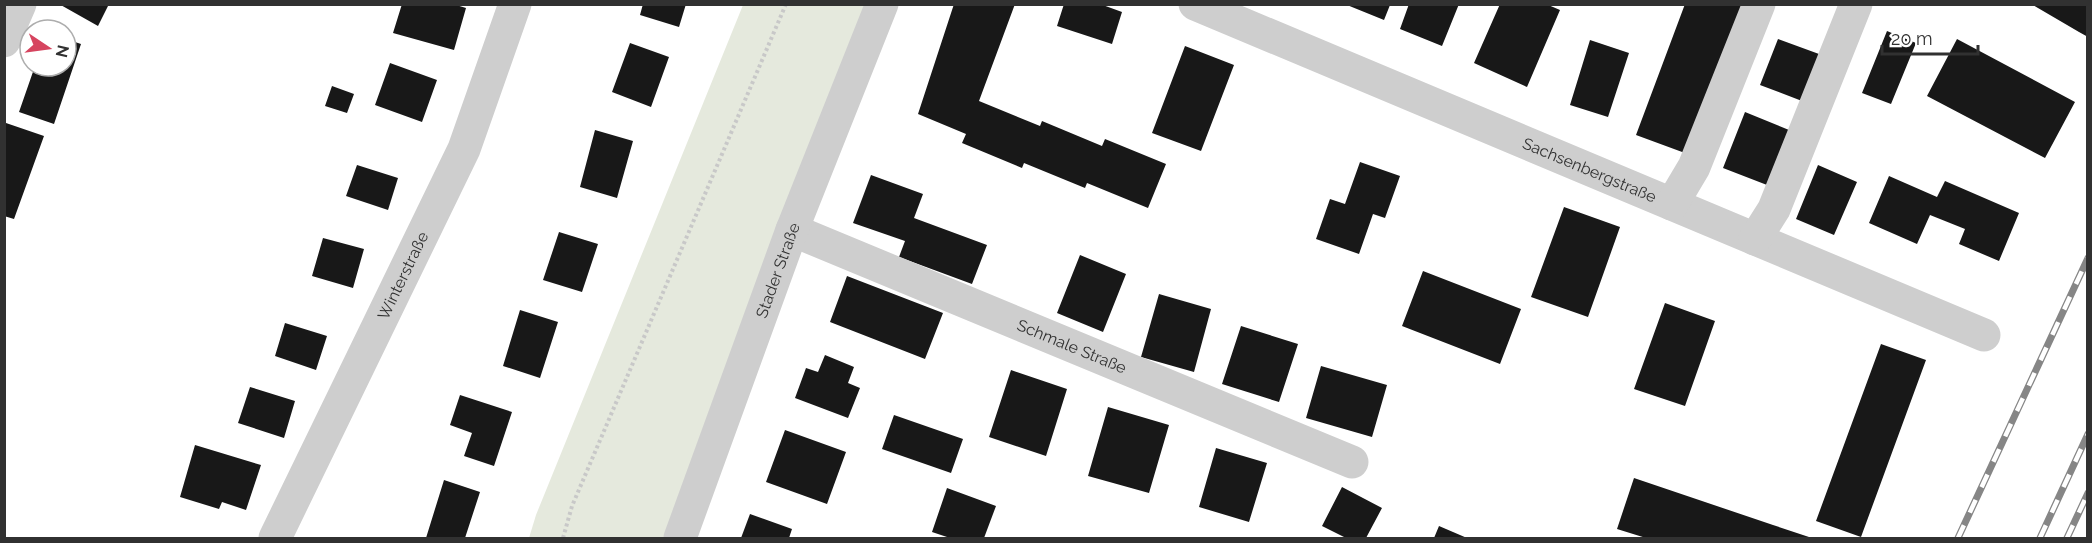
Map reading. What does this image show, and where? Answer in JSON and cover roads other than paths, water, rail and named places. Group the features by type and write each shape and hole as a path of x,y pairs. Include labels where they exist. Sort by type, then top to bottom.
{"street":[{"path":"4,41 20,4"},
{"name":"Winterstraße","path":"275,538 464,149 515,4"},
{"name":"Stader Straße","path":"680,538 792,230 882,4"},
{"name":"Sachsenbergstraße","path":"1195,4 1984,335"},
{"path":"1672,204 1694,167 1759,4"},
{"path":"1755,239 1774,209 1856,4"},
{"name":"Schmale Straße","path":"792,230 1352,462"}],"railway":[{"path":"1958,538 2088,258"},
{"path":"2040,538 2088,434"},
{"path":"2067,538 2088,493"}]}
